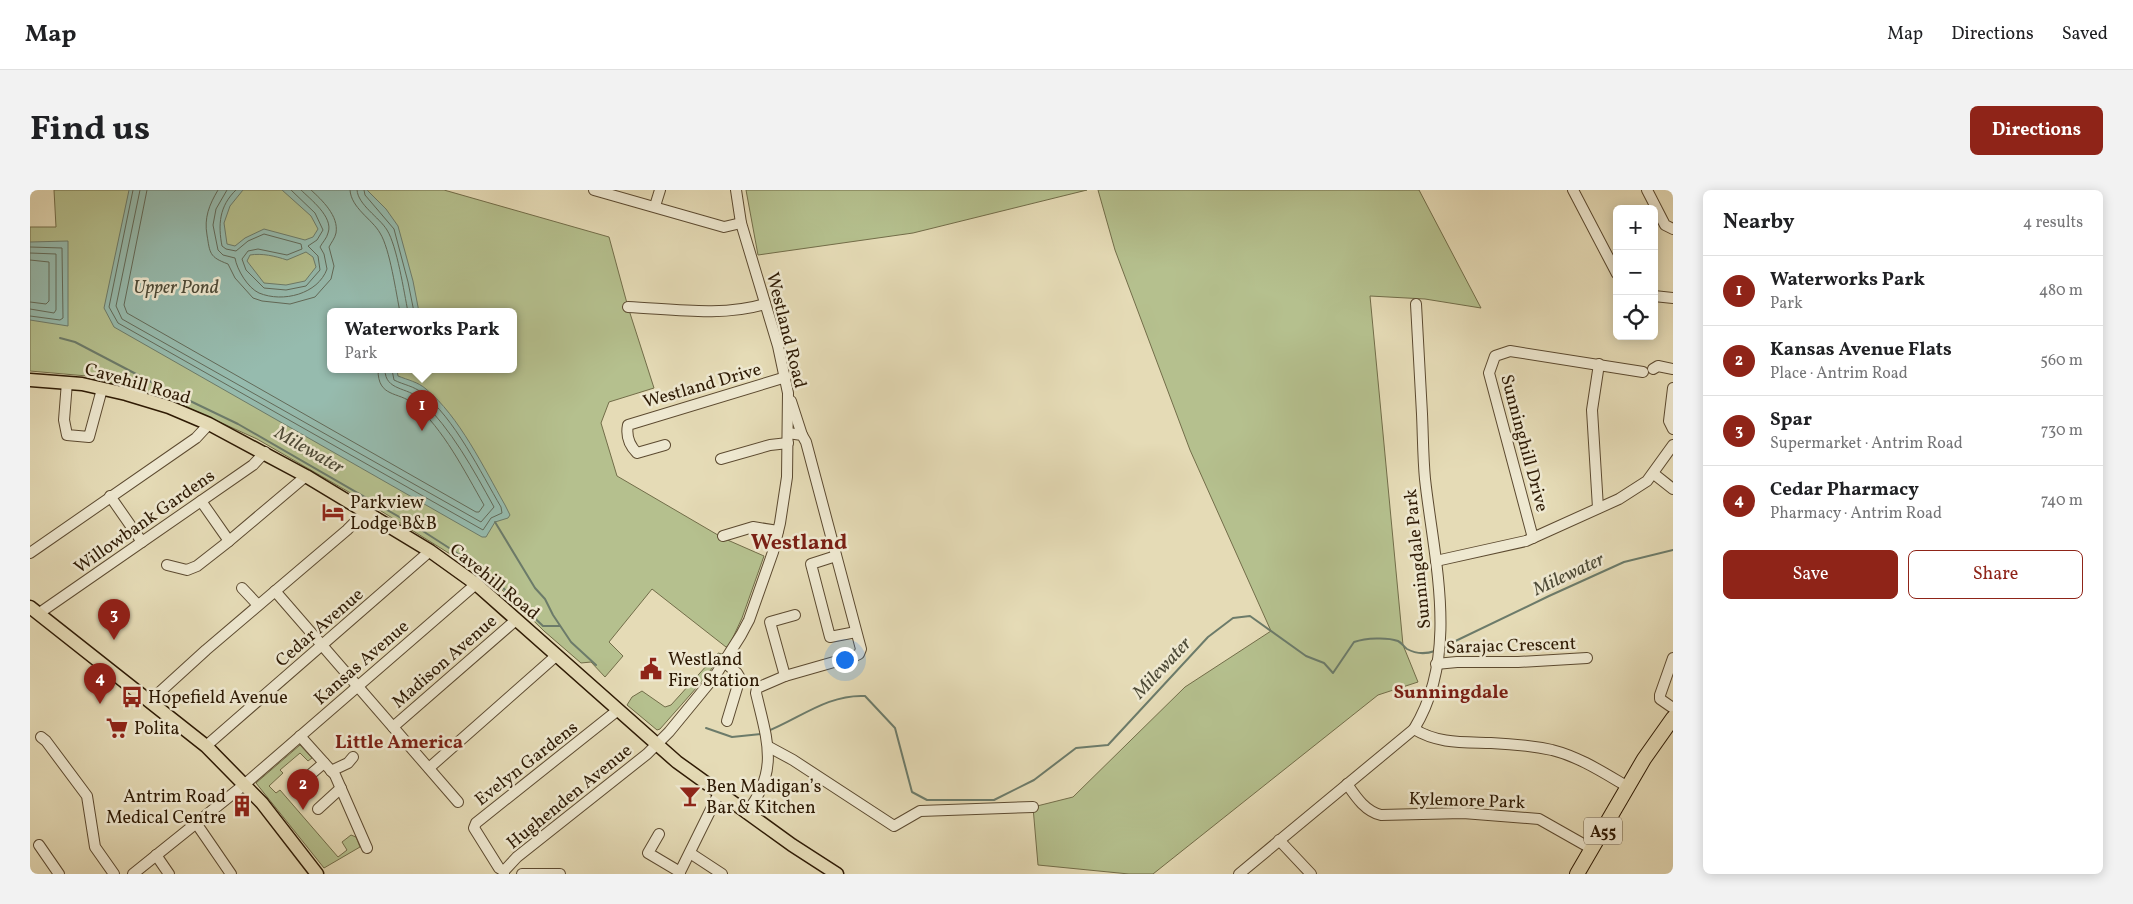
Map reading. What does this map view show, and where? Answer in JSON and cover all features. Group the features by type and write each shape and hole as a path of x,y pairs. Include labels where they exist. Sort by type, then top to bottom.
{"highway":[{"name":"A55","path":"1577,874 1628,787 1673,718"}],"main road":[{"name":"Cavehill Road","path":"30,380 67,382 102,389 169,407 209,424 265,452 430,551 476,584 677,762 746,813 837,874"},
{"path":"34,610 206,746 245,784 277,821 316,874"}],"street":[{"path":"594,190 724,227 741,224"},
{"path":"655,206 660,190"},
{"name":"Westland Road","path":"657,744 675,726 724,662 748,620 773,552 787,477 788,393 786,377 741,224 736,190"},
{"path":"1573,190 1613,266"},
{"path":"1647,190 1666,225 1673,229"},
{"path":"1658,296 1673,298"},
{"path":"628,307 741,311 765,304"},
{"name":"Sunningdale Park","path":"1238,874 1414,729 1426,705 1442,630 1436,561 1425,478 1416,304"},
{"name":"Sunninghill Drive","path":"1533,538 1489,373 1495,356 1510,351 1599,364"},
{"path":"1598,508 1592,410 1599,364 1643,372"},
{"path":"1654,369 1658,366 1673,370"},
{"name":"Westland Drive","path":"664,445 637,453 632,448 627,432 628,425 786,377"},
{"path":"67,382 64,420 67,435 89,437 102,389"},
{"path":"1673,388 1668,420 1673,429"},
{"path":"746,813 762,791 765,780 766,737 756,693 757,688 785,676 859,654 861,649 812,461 788,393"},
{"path":"30,553 196,438 209,424"},
{"path":"722,459 802,435"},
{"path":"1436,561 1502,547 1533,538 1598,508 1639,487 1654,474 1673,446"},
{"name":"Willowbank Gardens","path":"34,610 142,542 260,460 265,452"},
{"path":"1654,474 1673,489"},
{"path":"167,565 187,570 196,566 229,541 306,476"},
{"path":"110,496 142,542"},
{"path":"201,501 229,541"},
{"path":"150,702 365,512"},
{"path":"723,536 753,527 778,531"},
{"name":"Cedar Avenue","path":"206,746 430,551"},
{"path":"836,556 811,564 830,637 856,632"},
{"name":"Kansas Avenue","path":"132,874 245,784 476,584"},
{"path":"242,588 258,606"},
{"path":"275,591 458,802"},
{"path":"785,676 770,622 795,615"},
{"name":"Madison Avenue","path":"394,726 516,620"},
{"path":"429,768 557,655"},
{"name":"Sarajac Crescent","path":"1438,655 1458,662 1518,662 1587,658"},
{"path":"1673,658 1660,695 1660,699 1673,708"},
{"path":"724,662 738,673 740,678 727,720"},
{"name":"Evelyn Gardens","path":"504,873 474,828 476,823 618,710"},
{"path":"1414,729 1428,737 1447,742 1495,743 1553,750 1582,760 1628,787"},
{"path":"300,736 331,771 341,788 367,848"},
{"path":"41,737 87,796 95,847 114,874"},
{"path":"766,737 793,760 894,826 920,811 1033,808"},
{"name":"Hughenden Avenue","path":"504,873 516,858 657,744"},
{"path":"331,771 348,763 352,757"},
{"path":"304,780 324,762"},
{"name":"Kylemore Park","path":"1347,784 1363,805 1372,813 1381,815 1463,813 1539,819 1592,849"},
{"path":"318,808 341,788"},
{"path":"659,834 648,853 680,873 719,793"},
{"path":"196,823 231,874"},
{"path":"1279,840 1311,874"},
{"path":"38,845 59,874"},
{"path":"690,853 722,874"},
{"path":"156,855 169,874"},
{"path":"522,874 560,874"}],"green space":[{"path":"54,190 444,190 609,237 628,307 654,388 609,402 601,423 617,476 723,538 764,556 742,618 729,646 726,647 652,589 609,642 623,656 605,677 591,662 581,663 544,631 492,580 373,506 257,439 171,400 87,376 30,371 30,227 56,227"},
{"path":"746,190 1087,190 913,233 758,255"},
{"path":"1098,190 1419,190 1481,308 1425,299 1370,296 1403,645 1418,682 1378,695 1153,874 1129,874 1038,865 1033,807 1073,797 1185,687 1271,631 1190,450 1115,250"},
{"path":"718,653 722,654 705,678 660,729 657,730 627,705 632,697 642,691 665,707 671,705"},
{"path":"300,745 312,758 308,761 300,753 280,770 283,773 269,786 276,793 280,790 338,857 347,850 342,842 351,835 356,837 360,847 324,868 256,783"}],"water":[{"name":"Upper Pond","path":"129,190 243,190 230,206 224,223 227,244 235,246 245,238 264,229 305,240 313,237 318,229 311,216 282,190 367,190 386,209 398,226 418,308 327,308 327,373 398,373 398,376 426,389 438,400 460,428 510,515 508,518 495,522 486,537 482,537 114,327 104,308","holes":["306,252 313,257 316,267 305,281 286,285 264,283 247,261 250,255 255,254 287,260"]},
{"path":"68,241 68,326 30,320 30,242"}],"waterway":[{"name":"Milewater","path":"60,338 75,342 159,386 238,424 415,526 474,564 500,585 543,626 560,626"},
{"path":"495,522 535,588 545,599 571,642 596,665"},
{"name":"Milewater","path":"1443,647 1624,562 1673,550"},
{"name":"Milewater","path":"768,731 827,703 852,696 865,696 895,728 912,792 927,800 994,800 1034,780 1076,748 1108,745 1208,637 1233,618 1250,616 1306,656 1324,663 1333,673 1354,642 1376,638 1388,639 1398,641 1407,649 1417,653 1435,651"},
{"name":"Milewater","path":"706,728 732,737 761,734"}],"place":[{"name":"Waterworks Park","path":"422,431"},
{"name":"Parkview Lodge B&B","path":"333,512"},
{"name":"Spar","path":"114,640"},
{"name":"Westland Fire Station","path":"651,669"},
{"name":"Hopefield Avenue","path":"132,697"},
{"name":"Cedar Pharmacy","path":"100,704"},
{"name":"Polita","path":"117,728"},
{"name":"Ben Madigan’s Bar & Kitchen","path":"690,796"},
{"name":"Antrim Road Medical Centre","path":"242,806"},
{"name":"Kansas Avenue Flats","path":"303,810"}],"district":[{"name":"Westland","path":"799,541"},
{"name":"Sunningdale","path":"1451,691"},
{"name":"Little America","path":"399,741"}]}
